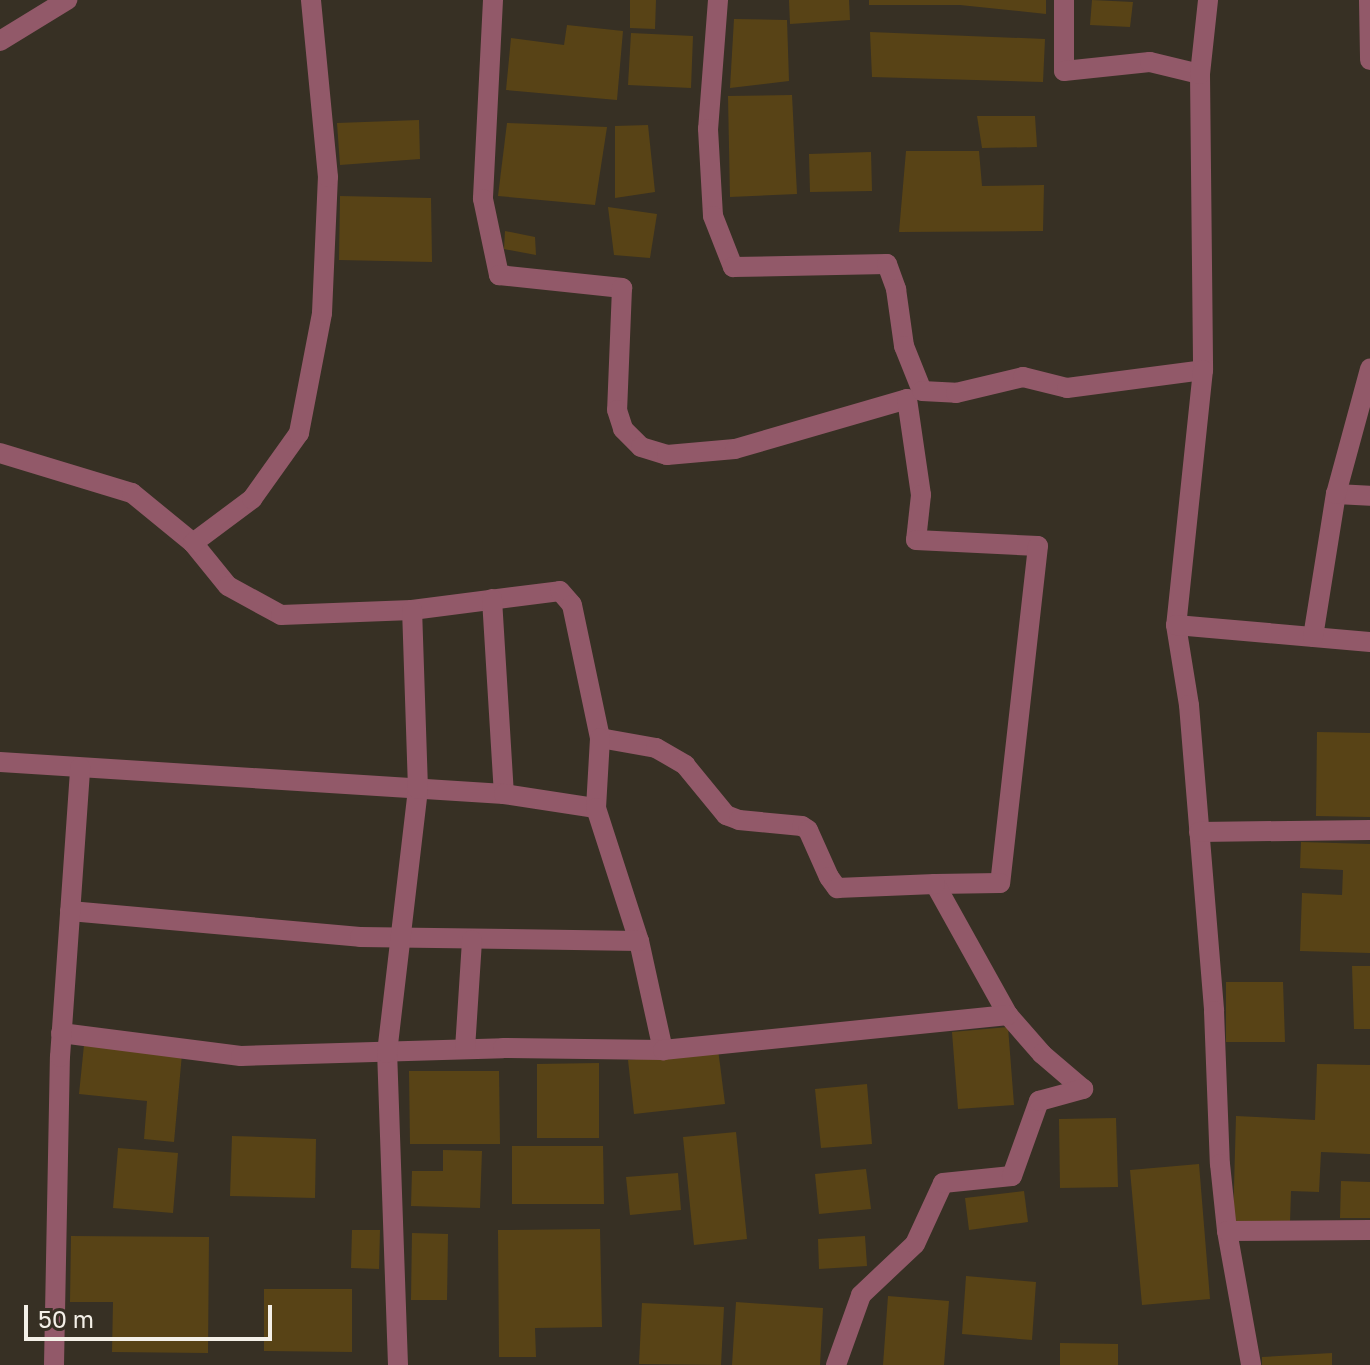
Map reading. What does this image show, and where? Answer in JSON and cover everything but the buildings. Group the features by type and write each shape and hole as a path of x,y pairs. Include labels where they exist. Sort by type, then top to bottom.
{"street":[{"path":"0,41 67,0"},
{"path":"193,543 252,499 299,433 322,313 328,177 311,0"},
{"path":"493,0 483,199 499,275 622,288 617,410 623,429 641,447 667,455 735,449 907,399 921,495 916,540 1038,546 1000,883 837,888 808,830 726,815 685,765 656,748 600,738"},
{"path":"718,0 708,129 713,216 733,267 887,264 896,289 904,346 922,391 956,393 1023,377 1067,388 1203,370"},
{"path":"1064,0 1064,71 1150,62 1200,74"},
{"path":"1208,0 1200,74 1203,370 1176,625 1189,705 1227,1231 1251,1365"},
{"path":"1369,0 1370,60"},
{"path":"1313,637 1336,494 1370,369"},
{"path":"0,453 132,493 193,543 228,586 281,615 412,610 547,591 560,591 568,596 600,738 596,808 639,941 663,1050"},
{"path":"1336,494 1370,496"},
{"path":"492,599 504,794"},
{"path":"398,1365 387,1053 418,789 412,610"},
{"path":"1176,625 1370,642"},
{"path":"0,762 504,794 596,808"},
{"path":"54,1365 61,1033 80,768"},
{"path":"1199,832 1370,830"},
{"path":"836,1365 861,1295 915,1244 943,1183 1012,1176 1039,1101 1083,1089 1042,1054 1008,1015 935,884"},
{"path":"70,911 400,938 639,941"},
{"path":"465,1049 472,940"},
{"path":"61,1033 241,1056 465,1049 663,1050 1008,1015"},
{"path":"1227,1231 1370,1230"}]}
